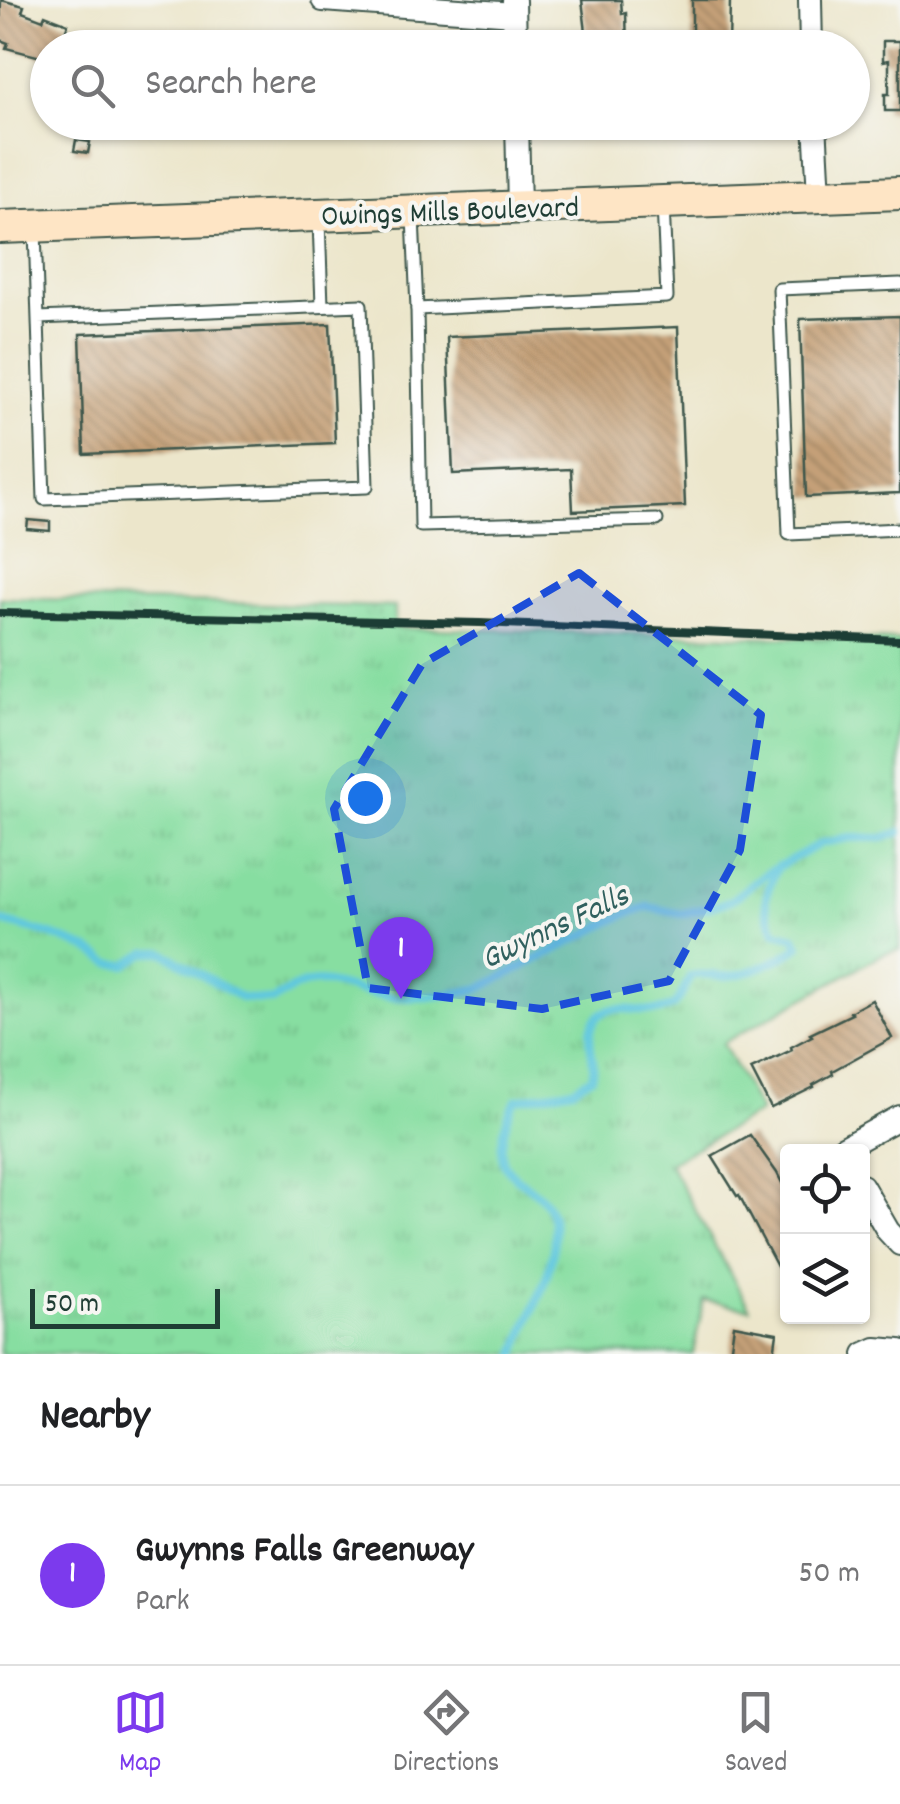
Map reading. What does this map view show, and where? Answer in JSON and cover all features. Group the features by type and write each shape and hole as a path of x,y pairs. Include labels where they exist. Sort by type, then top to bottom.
{"main road":[{"name":"Owings Mills Boulevard","path":"0,227 900,193"}],"street":[{"path":"324,0 514,7"},
{"path":"810,0 811,30"},
{"path":"517,140 519,207"},
{"path":"816,140 819,196"},
{"path":"851,1144 900,1117"},
{"path":"870,1200 900,1244"},
{"path":"866,1354 876,1349 900,1351"}],"lane":[{"path":"417,309 667,297 663,202"},
{"path":"412,212 421,526 657,520"},
{"path":"319,216 322,306"},
{"path":"35,226 38,318 44,499 368,486 361,305 38,318"},
{"path":"900,284 779,289 789,534 900,529"}],"highlighted area":[{"path":"579,573 761,715 740,850 669,981 542,1009 368,988 334,809 422,664"}],"green space":[{"path":"0,598 395,607 395,628 900,640 900,950 883,954 723,1043 760,1112 669,1163 750,1309 704,1300 693,1354 0,1354"}],"building":[{"path":"1,0 24,6 22,12 43,20 45,15 68,24 66,30 30,30 30,54 6,48 8,43 0,40"},
{"path":"582,0 621,0 626,30 586,30"},
{"path":"692,0 730,0 729,30 692,30"},
{"path":"883,41 900,41 900,111 885,111 889,60 883,61"},
{"path":"76,140 90,142 88,153 74,151"},
{"path":"900,316 900,493 806,497 800,319"},
{"path":"330,324 335,443 84,454 80,334"},
{"path":"678,327 685,506 573,511 571,469 453,474 447,337"},
{"path":"28,520 50,522 50,531 27,529"},
{"path":"872,1000 892,1038 832,1071 814,1087 771,1108 751,1069 792,1050 810,1034"},
{"path":"750,1135 777,1173 780,1272 739,1195 712,1156"},
{"path":"734,1325 777,1333 774,1354 730,1354"}],"waterway":[{"name":"Gwynns Falls","path":"0,921 49,934 88,949 110,963 126,965 147,952 163,952 241,998 273,1001 313,982 391,997 430,997 481,988 626,914 648,907 681,914 730,901 768,872 822,843 883,838 900,832"},
{"path":"516,1354 548,1272 554,1239 549,1208 514,1176 502,1158 504,1131 513,1105 516,1100 573,1089 592,1077 591,1030 606,1011 665,1009 682,995 690,976 741,974 799,946 795,937 776,932 767,914 767,892 778,866"}],"railway":[{"path":"0,613 480,623 900,640"}],"place":[{"name":"Gwynns Falls Greenway","path":"401,999"}]}
